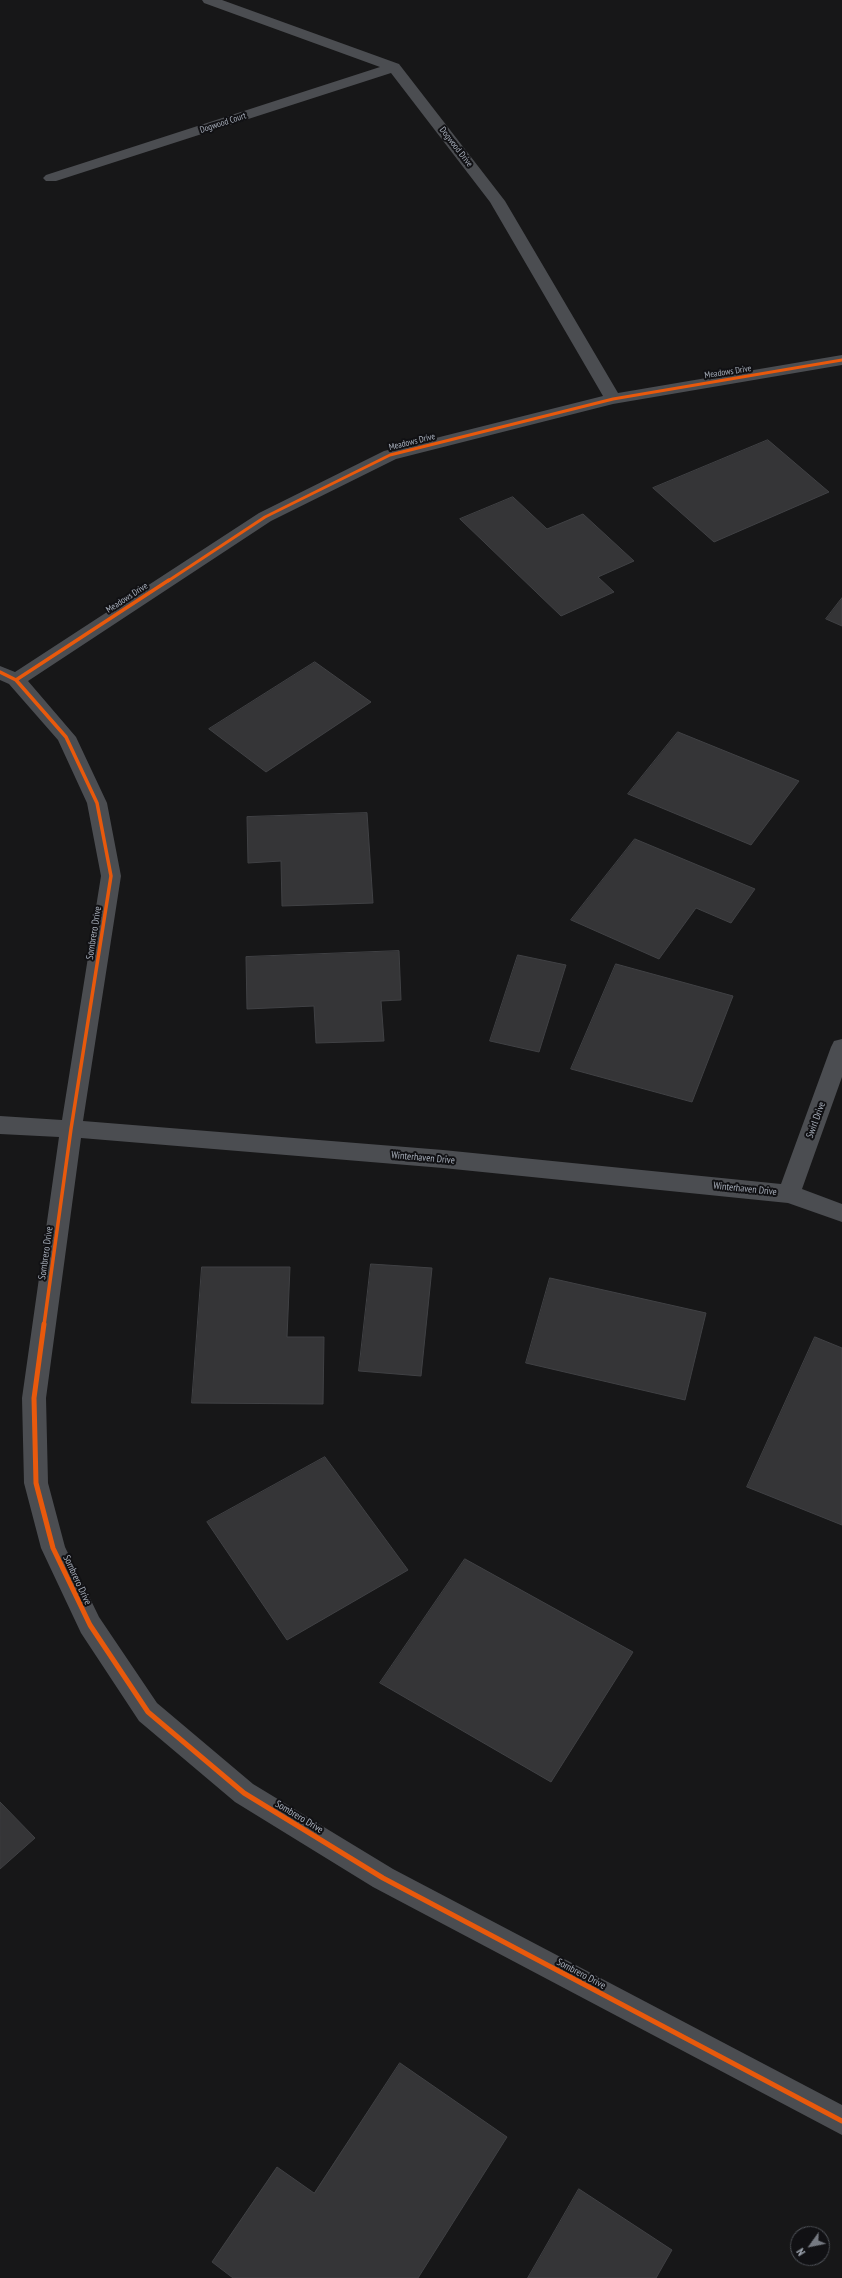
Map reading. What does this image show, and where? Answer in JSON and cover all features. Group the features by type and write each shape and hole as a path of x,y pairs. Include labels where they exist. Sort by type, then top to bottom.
{"street":[{"path":"209,0 394,67"},
{"name":"Dogwood Court","path":"51,178 394,67"},
{"name":"Dogwood Drive","path":"394,67 497,201 613,399"},
{"name":"Meadows Drive","path":"8,676 265,517 390,455 613,399 842,360"},
{"name":"Sombrero Drive","path":"8,676 66,737 97,803 111,876 71,1129 34,1398 36,1483 54,1548 90,1625 148,1712 244,1792 383,1878 842,2121"},
{"name":"Swirl Drive","path":"789,1194 842,1047"},
{"name":"Winterhaven Drive","path":"0,1125 71,1129 451,1160 789,1194 842,1213"}],"building":[{"path":"768,440 829,492 714,542 653,488"},
{"path":"513,497 547,529 583,514 634,561 598,577 614,592 561,616 460,519"},
{"path":"842,598 842,626 826,619"},
{"path":"315,662 371,702 266,772 209,729"},
{"path":"678,732 799,781 751,845 628,794"},
{"path":"367,813 373,903 282,906 281,861 248,863 247,817"},
{"path":"635,839 755,889 731,923 696,908 659,959 571,920"},
{"path":"399,951 401,1000 381,1001 384,1041 316,1043 314,1006 247,1009 246,957"},
{"path":"518,955 566,965 539,1052 490,1041"},
{"path":"616,964 733,996 692,1102 571,1069"},
{"path":"371,1264 432,1268 421,1376 359,1371"},
{"path":"202,1267 290,1267 287,1337 324,1337 323,1404 192,1403"},
{"path":"550,1278 706,1313 685,1400 526,1363"},
{"path":"815,1337 842,1348 842,1525 747,1487"},
{"path":"325,1457 408,1570 287,1640 207,1522"},
{"path":"465,1559 633,1652 551,1782 380,1683"},
{"path":"0,1802 35,1838 0,1869"},
{"path":"400,2063 507,2137 418,2278 233,2278 212,2262 277,2167 314,2193"},
{"path":"579,2189 672,2250 656,2278 528,2278"}],"cycle path":[{"path":"16,680 265,517 390,455 613,399 842,360"},
{"path":"0,672 16,680 66,737 97,803 111,876 71,1129 34,1398 36,1483 53,1548 90,1625 148,1712 244,1793 383,1878 842,2121"}]}
